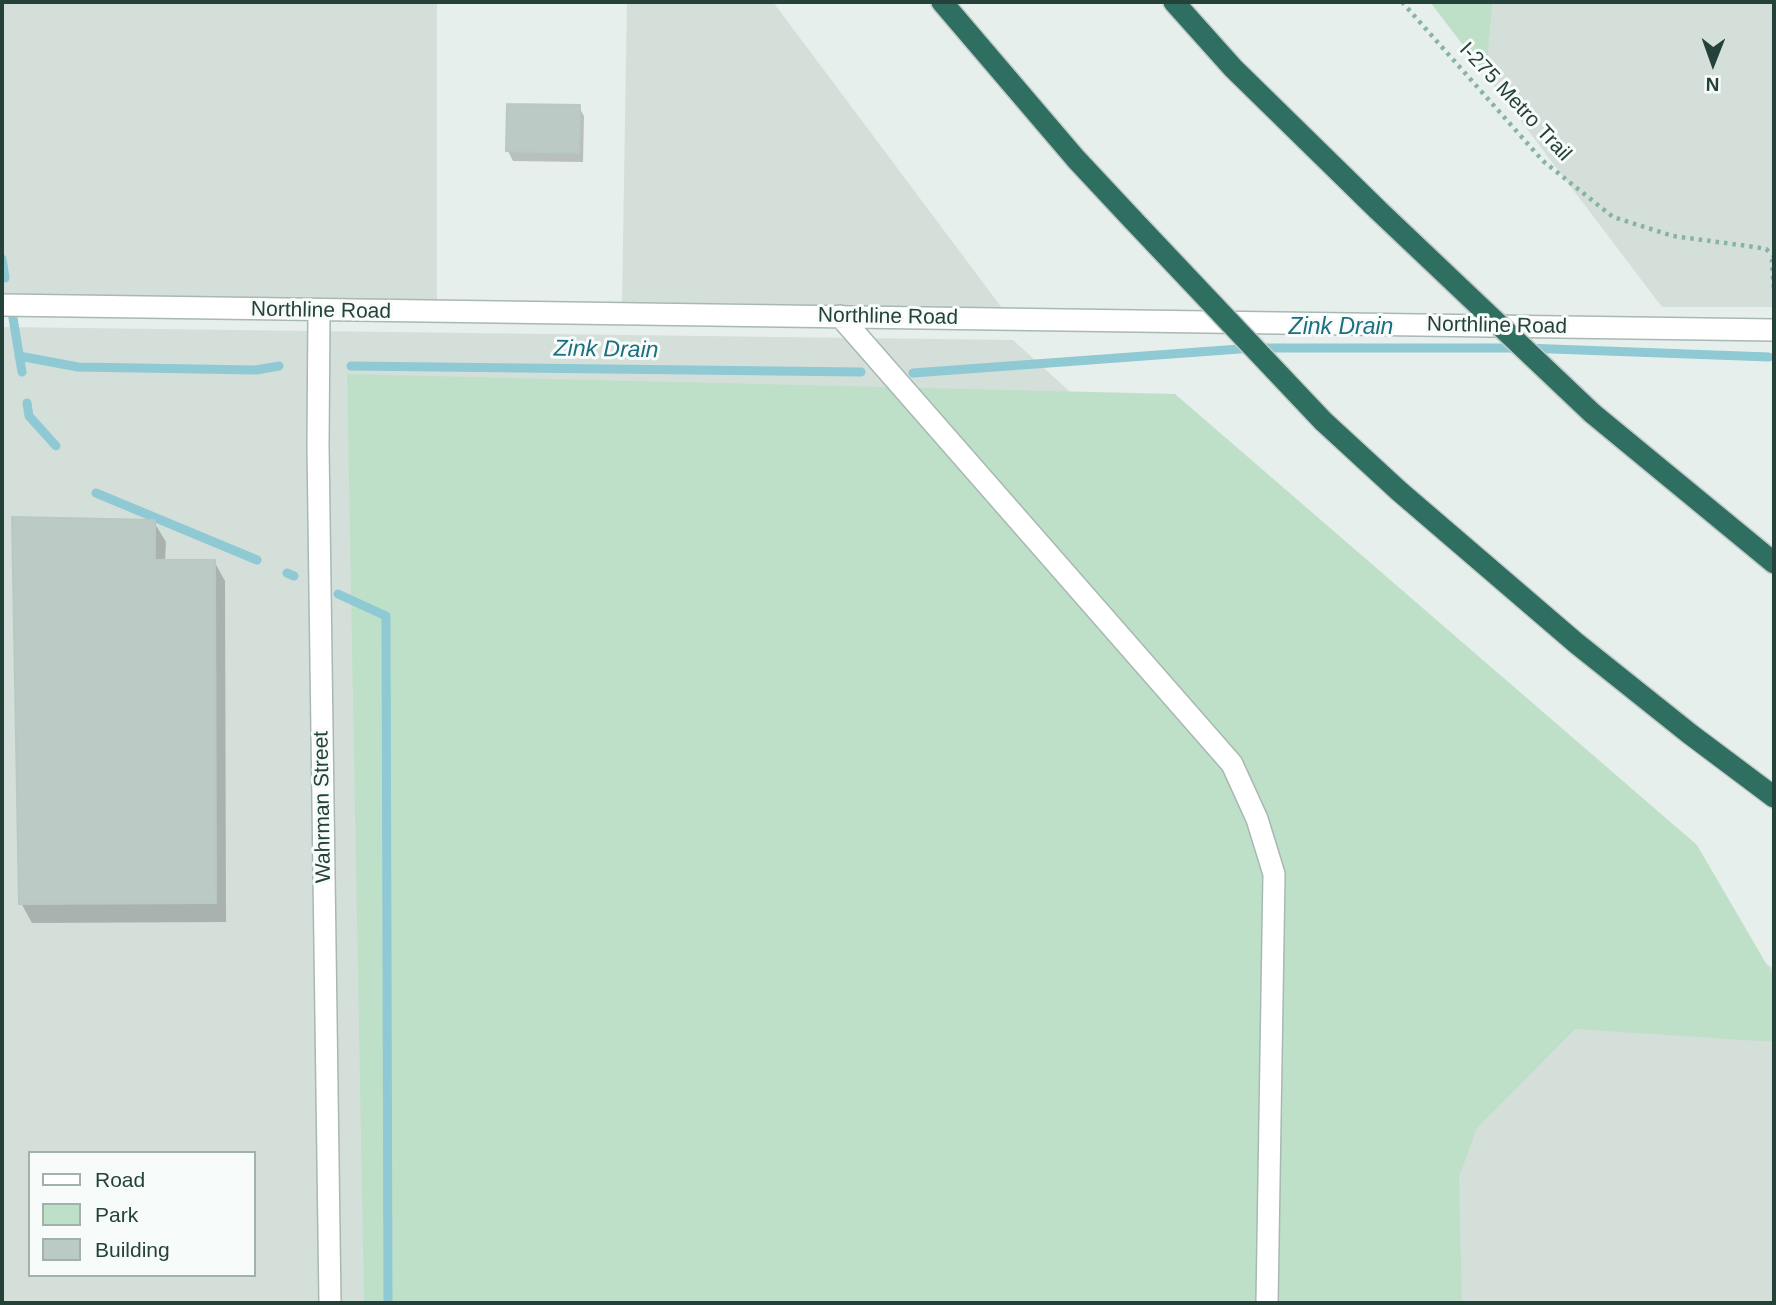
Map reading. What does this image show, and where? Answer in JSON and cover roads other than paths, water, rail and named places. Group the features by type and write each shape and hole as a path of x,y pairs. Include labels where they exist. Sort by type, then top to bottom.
{"highway":[{"path":"942,2 1076,159 1323,421 1399,491 1576,643 1774,797"},
{"path":"1174,2 1233,68 1592,413 1774,563"}],"street":[{"name":"Northline Road","path":"2,305 1774,330"},
{"name":"Wahrman Street","path":"319,311 318,446 330,1303"},
{"path":"840,316 1233,764 1257,819 1274,874 1267,1303"}],"waterway":[{"name":"Zink Drain","path":"2,259 5,278"},
{"name":"Zink Drain","path":"11,306 22,372"},
{"name":"Zink Drain","path":"913,373 1253,348 1525,348 1769,357"},
{"name":"Zink Drain","path":"19,356 78,367 256,370 279,366"},
{"name":"Zink Drain","path":"351,366 861,372"},
{"path":"27,403 29,416 56,446"},
{"path":"96,493 257,560"},
{"path":"287,573 294,576"},
{"path":"338,594 386,616 388,1303"}]}
